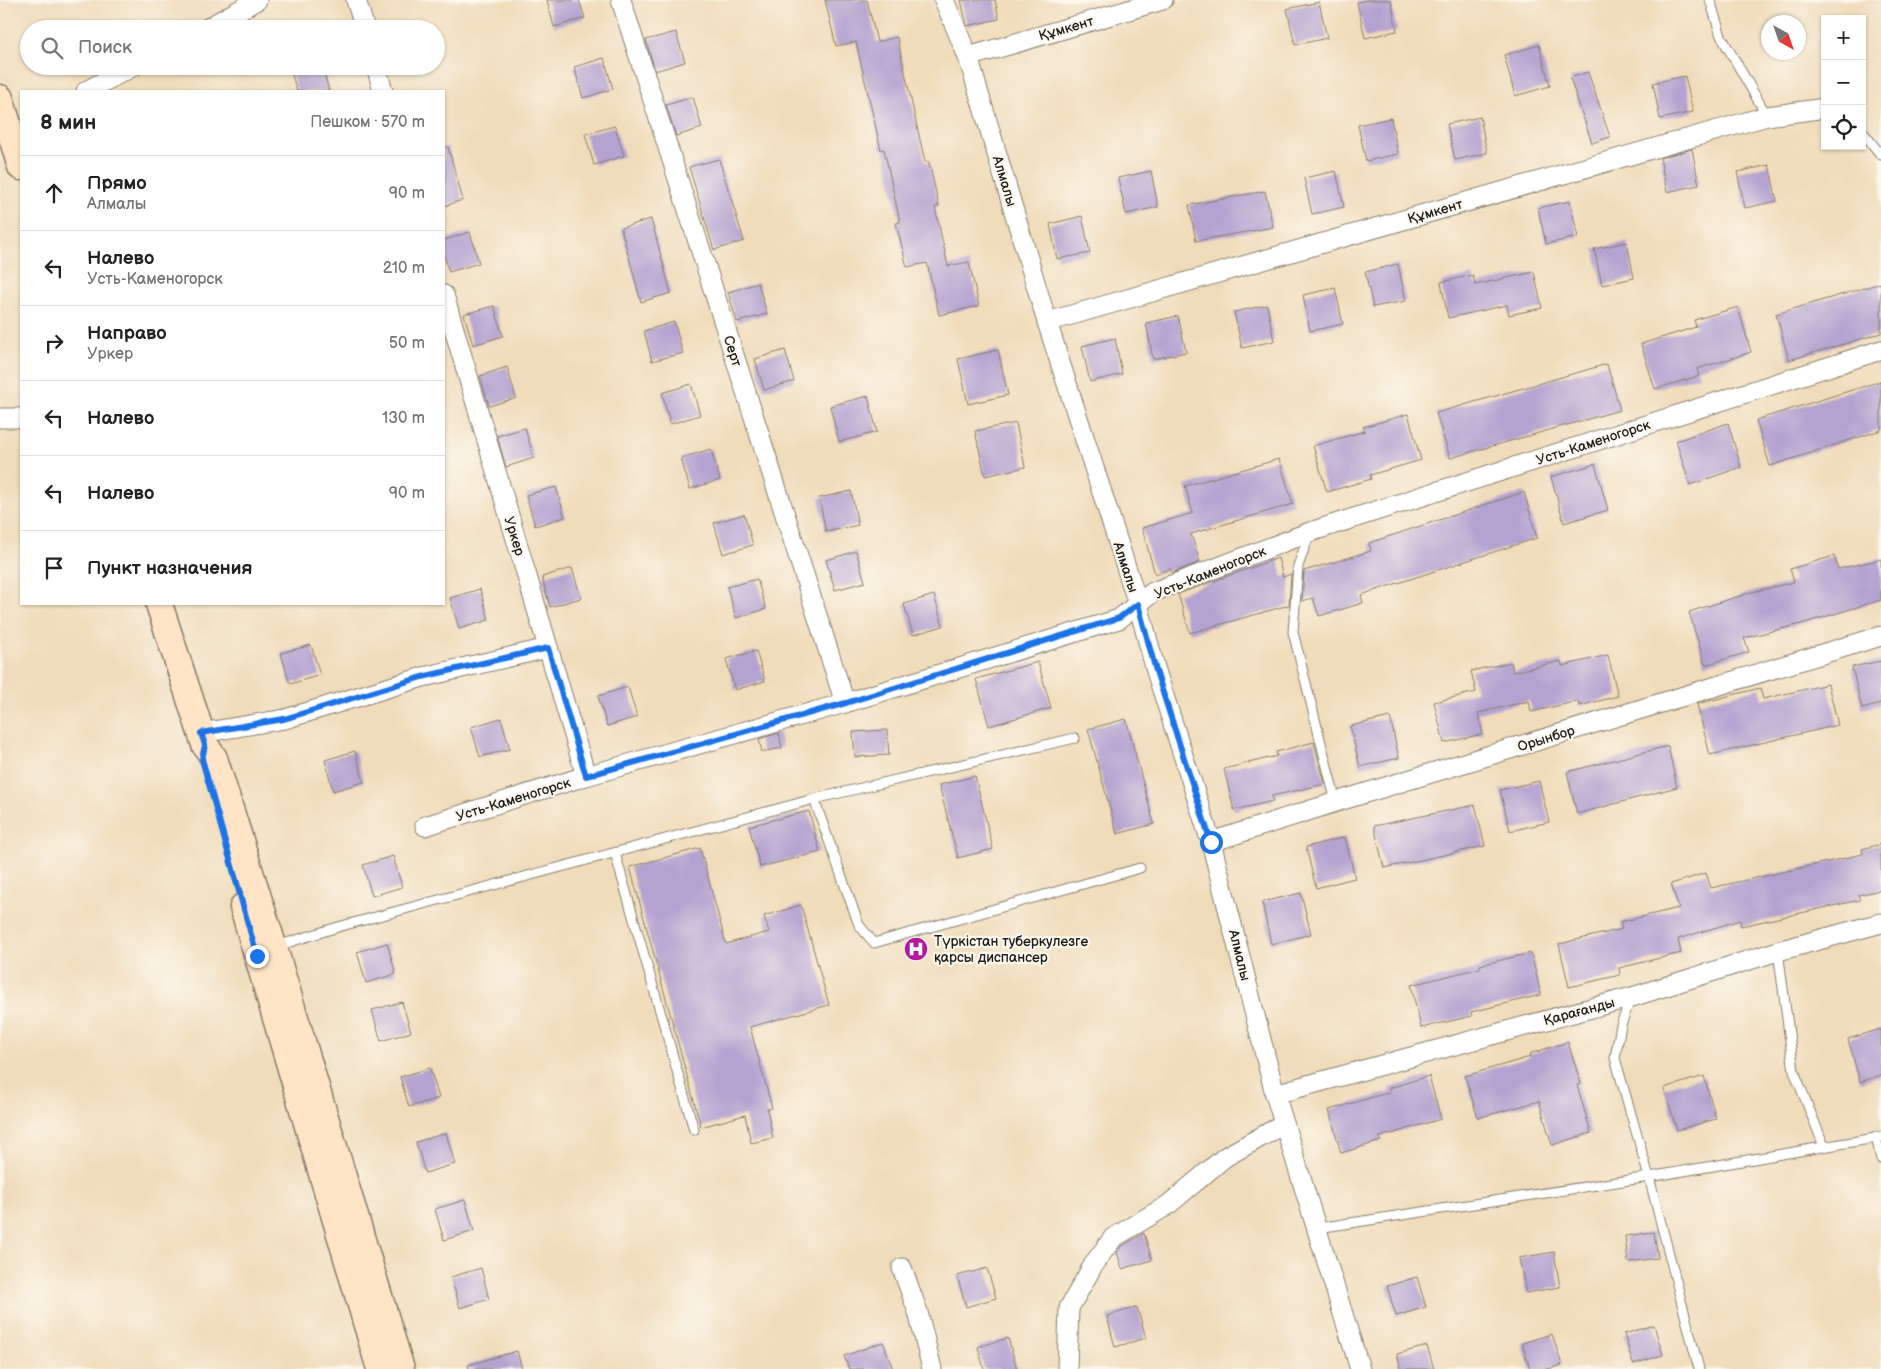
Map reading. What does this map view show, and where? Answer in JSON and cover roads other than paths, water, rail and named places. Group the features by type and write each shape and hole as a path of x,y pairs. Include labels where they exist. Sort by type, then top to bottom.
{"main road":[{"path":"0,98 17,136 20,159"},
{"path":"159,605 203,739 214,758 402,1369"},
{"path":"203,739 202,759 257,956 380,1369"}],"street":[{"path":"222,20 257,0"},
{"path":"356,0 362,20"},
{"name":"Серт","path":"621,0 846,703"},
{"name":"Алмалы","path":"944,0 968,57 1047,322 1138,604 1156,671 1211,842 1275,1094 1318,1228 1360,1369"},
{"name":"Құмкент","path":"968,57 1163,0"},
{"path":"88,90 117,75"},
{"path":"379,75 383,90"},
{"name":"Құмкент","path":"1047,322 1767,116 1821,109"},
{"name":"Уркер","path":"445,298 586,776"},
{"name":"Усть-Каменогорск","path":"425,826 586,776 846,703 1119,618 1153,592 1310,532 1881,350"},
{"path":"0,418 20,418"},
{"name":"Орынбор","path":"1211,842 1881,636"},
{"path":"203,739 284,719 422,677 548,648"},
{"name":"Қарағанды","path":"1275,1094 1632,997 1778,951 1881,923"},
{"path":"1067,1369 1069,1308 1095,1262 1113,1238 1168,1205 1225,1157 1284,1124"},
{"path":"902,1268 918,1312 932,1369"}],"lane":[{"path":"1710,0 1721,36 1767,116"},
{"path":"1866,136 1881,155"},
{"path":"1310,532 1298,566 1294,632 1336,802"},
{"path":"274,948 338,927 814,799 1075,738"},
{"path":"814,799 860,924 874,943 1140,868"},
{"path":"615,853 694,1130"},
{"path":"1778,951 1794,1071 1824,1146"},
{"path":"1632,997 1621,1025 1615,1058 1649,1177 1698,1369"},
{"path":"1318,1228 1649,1177 1879,1137 1881,1159"}],"place":[{"name":"Түркістан туберкулезге қарсы диспансер","path":"916,949"}]}
